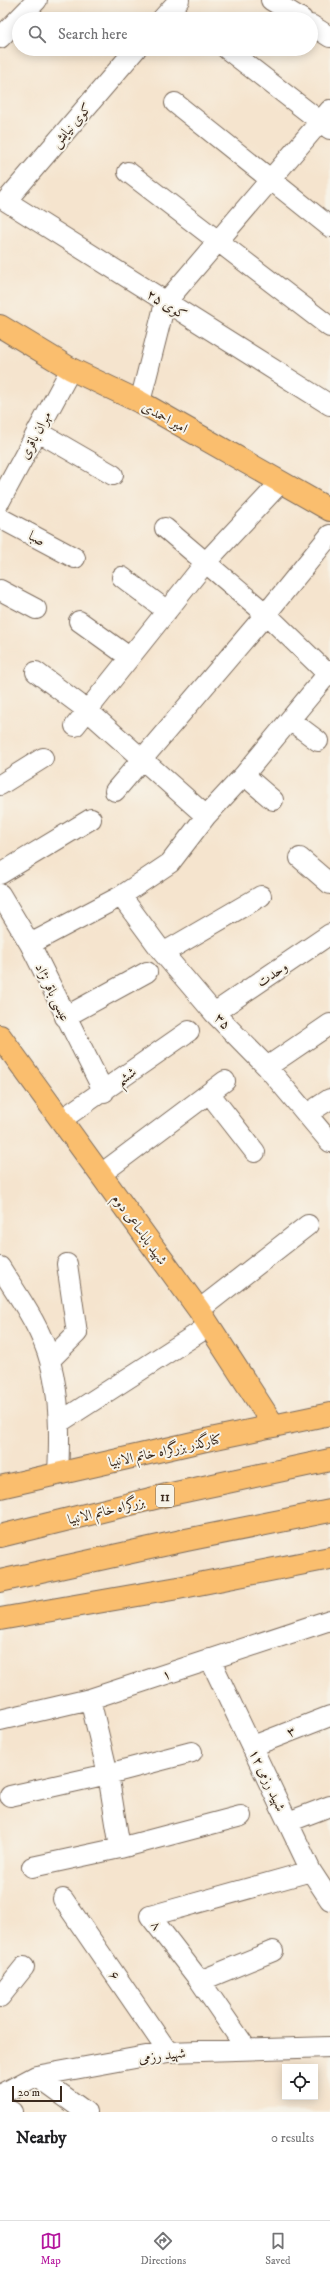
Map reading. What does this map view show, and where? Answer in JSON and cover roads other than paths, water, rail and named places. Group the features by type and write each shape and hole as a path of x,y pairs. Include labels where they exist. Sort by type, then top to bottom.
{"main road":[{"name":"امیر احمدی","path":"0,326 71,369 140,402 330,510"},
{"name":"شهید باباساعی دوم","path":"0,1036 204,1318 274,1426"},
{"name":"کنارگذر بزرگراه خاتم الانبیا","path":"0,1487 330,1414"},
{"name":"بزرگراه خاتم الانبیا","path":"0,1536 171,1494 330,1460"},
{"path":"0,1581 186,1540 330,1511"},
{"path":"0,1619 178,1588 330,1558"}],"street":[{"path":"168,12 179,0"},
{"path":"271,0 291,12"},
{"path":"0,38 12,22"},
{"path":"318,29 330,37"},
{"name":"کوی نیایش","path":"6,201 130,56"},
{"path":"140,402 165,303 270,180 327,120 237,56"},
{"path":"175,102 330,227"},
{"path":"128,172 330,326"},
{"name":"کوی ۲۵","path":"6,201 165,303 330,405"},
{"name":"مهران باقری","path":"3,489 71,369"},
{"path":"37,431 113,475"},
{"path":"75,726 206,562 281,482"},
{"name":"صبا","path":"0,518 75,558"},
{"path":"30,944 121,896 170,863 206,816 244,775 329,674 266,614 165,528"},
{"path":"115,791 266,614 330,535"},
{"path":"122,577 167,611"},
{"path":"0,590 36,609"},
{"path":"79,621 129,657"},
{"path":"36,672 87,710 206,816"},
{"path":"290,720 318,741"},
{"path":"0,785 43,758"},
{"path":"244,775 273,800"},
{"path":"0,874 91,819"},
{"path":"300,858 330,884"},
{"name":"عیسی باقر نژاد","path":"0,894 30,944 65,1018 104,1092"},
{"name":"۳۵","path":"121,896 163,953 214,1013 267,1067 330,1142"},
{"path":"163,953 261,896"},
{"name":"وحدت","path":"214,1013 330,934"},
{"path":"65,1018 147,972"},
{"path":"267,1067 330,1024"},
{"name":"ششم","path":"61,1120 104,1092 189,1031"},
{"path":"101,1174 225,1081"},
{"path":"209,1093 255,1152"},
{"path":"307,1114 330,1098"},
{"path":"60,1422 204,1318 308,1225"},
{"path":"50,1360 77,1333 67,1264"},
{"path":"0,1267 33,1319 50,1360 60,1422 58,1473"},
{"name":"۱","path":"0,1720 90,1699 330,1620"},
{"name":"شهید رزمی ۱۲","path":"210,1659 311,1871 330,1900"},
{"path":"90,1699 108,1774 120,1848"},
{"name":"۳","path":"252,1746 330,1716"},
{"path":"10,1796 108,1774 192,1752"},
{"path":"288,1822 330,1806"},
{"path":"32,1867 120,1848 241,1816"},
{"name":"۸","path":"246,2048 200,1982 150,1916 311,1871"},
{"name":"۶","path":"63,1898 168,2052"},
{"path":"200,1982 273,1951"},
{"path":"0,1997 24,1967"},
{"name":"شهید رزمی","path":"0,2095 36,2076 168,2052 246,2048 330,2047"},
{"path":"36,2076 86,2112"},
{"path":"0,2106 12,2112"}]}
